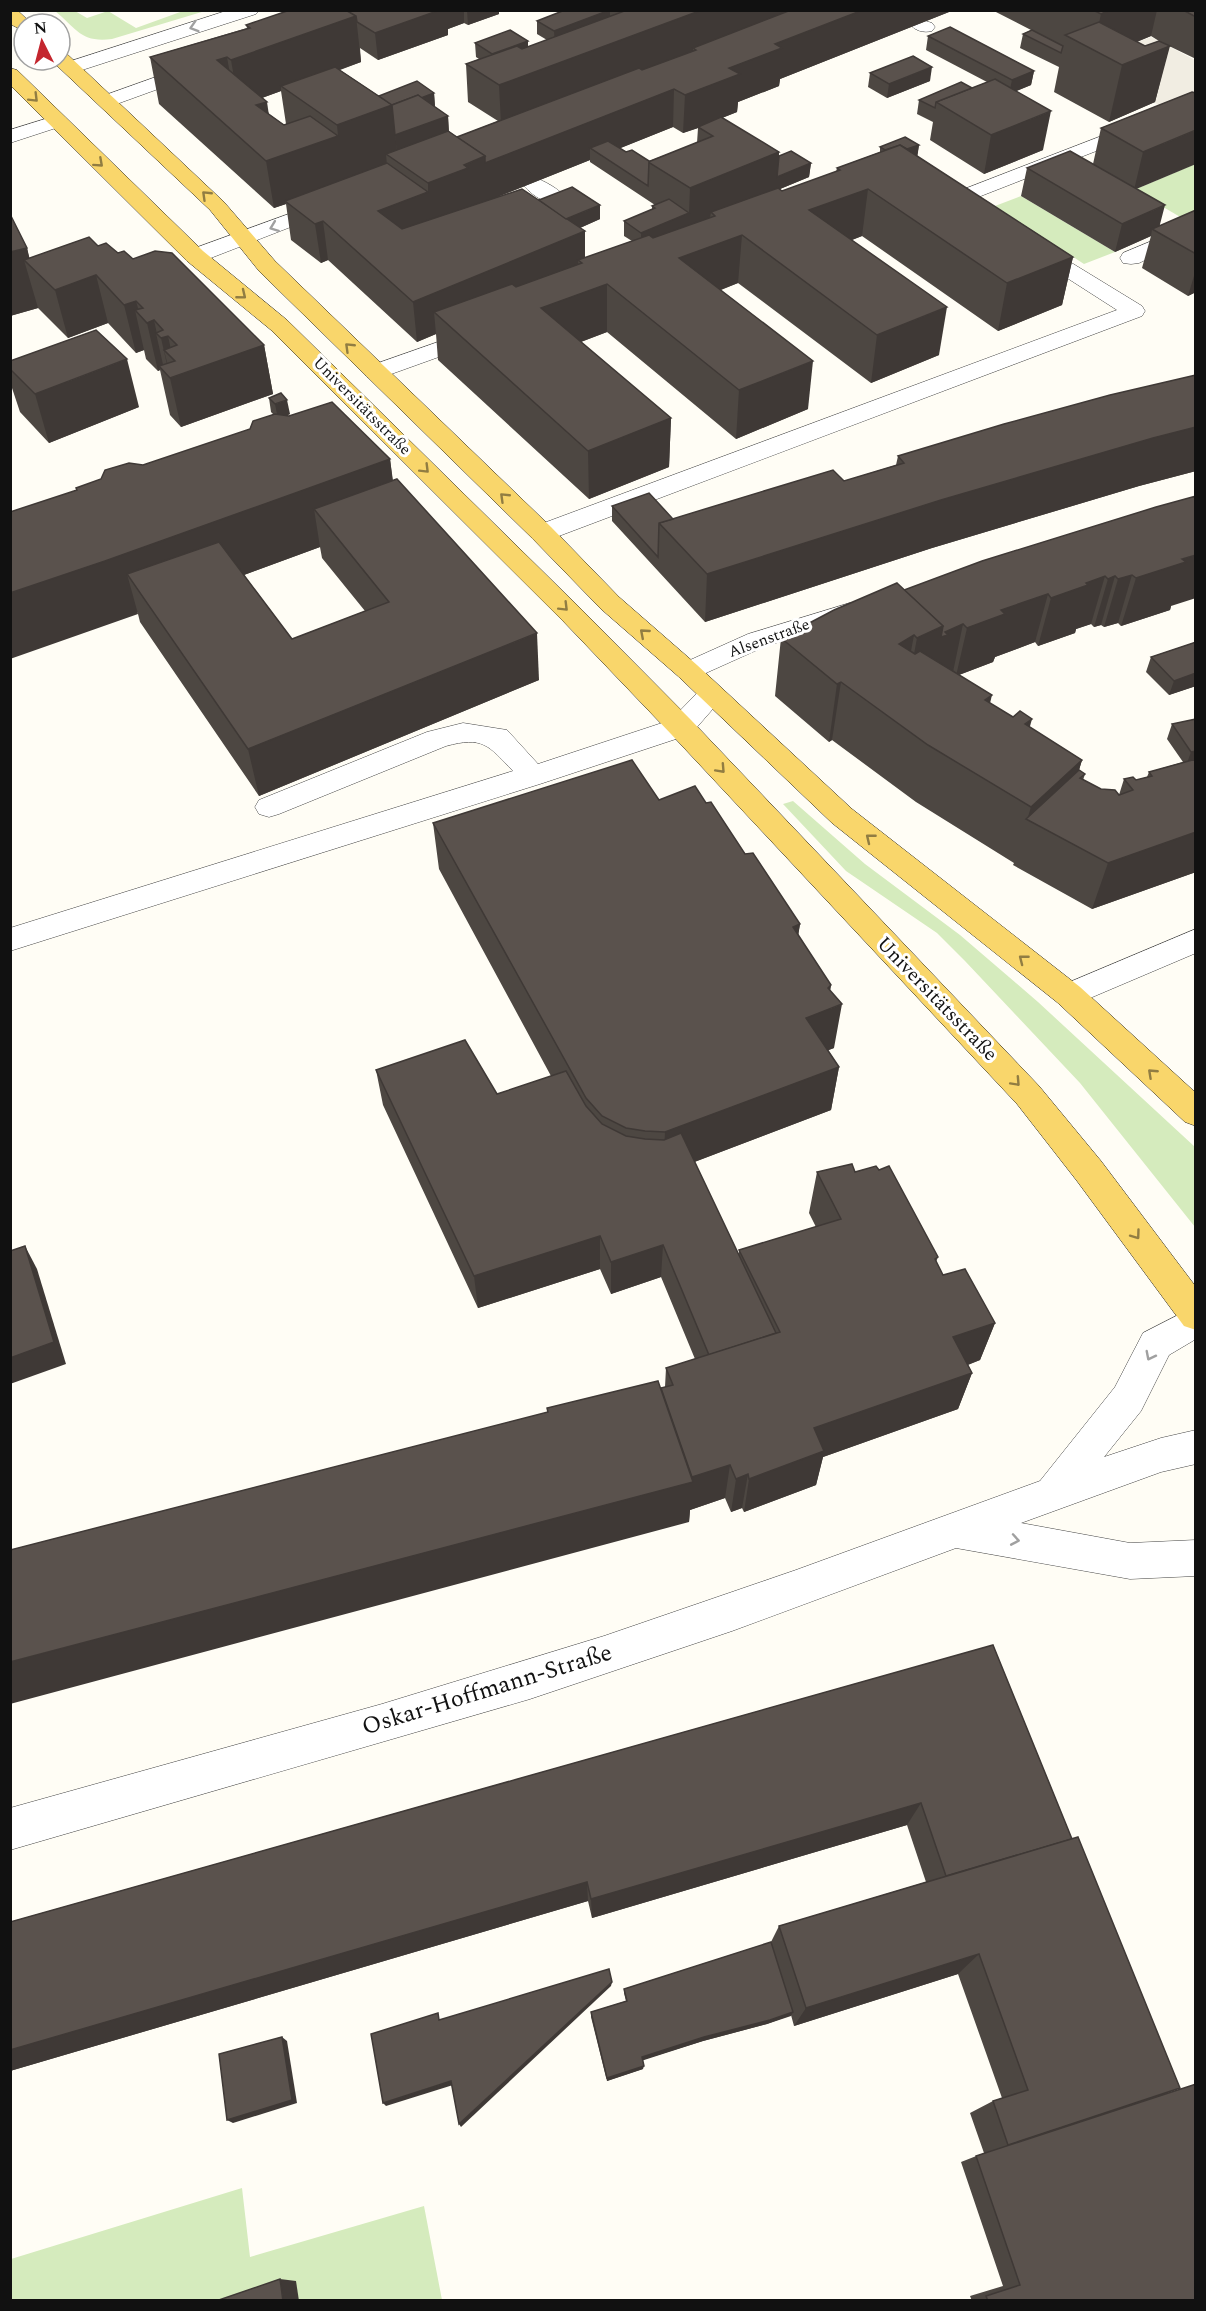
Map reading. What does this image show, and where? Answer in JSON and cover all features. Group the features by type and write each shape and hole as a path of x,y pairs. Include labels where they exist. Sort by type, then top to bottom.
{"main road":[{"name":"Universitätsstraße","path":"72,69 218,206 267,266 542,533 610,603 688,671 711,696 842,816 1069,995 1196,1113"},
{"path":"68,72 73,103"},
{"name":"Universitätsstraße","path":"10,74 195,256 279,325 681,727 1028,1095 1089,1171 1196,1315"},
{"path":"58,121 73,103 107,101"},
{"path":"657,702 688,671"}],"street":[{"path":"239,34 233,28 232,21 244,12"},
{"path":"72,62 120,50 244,12"},
{"path":"107,101 221,60"},
{"path":"10,137 58,121"},
{"path":"956,199 1152,122"},
{"path":"1057,161 1076,172"},
{"path":"532,183 558,200"},
{"path":"936,187 975,211"},
{"path":"195,256 350,197"},
{"path":"1163,223 1189,231"},
{"path":"1131,258 1189,231"},
{"path":"542,533 1134,311 1015,236"},
{"path":"375,372 497,328"},
{"name":"Alsenstraße","path":"688,671 757,640 870,604"},
{"path":"10,940 533,776 681,727 711,696"},
{"path":"269,807 437,740 463,732 497,737 533,776"},
{"path":"1069,995 1196,940"},
{"path":"1053,1493 1128,1399 1156,1344 1196,1321"},
{"name":"Oskar-Hoffmann-Straße","path":"10,1829 460,1701 550,1673 813,1583 1161,1455 1196,1447"},
{"path":"957,1530 1130,1561 1196,1558"}],"green space":[{"path":"75,11 87,18 108,11 136,28 183,11 205,11 102,40 86,37 72,26 72,12 56,12"},
{"path":"1195,164 1195,216 1182,218 1134,190"},
{"path":"1021,196 1115,252 1084,264 995,206"},
{"path":"793,801 865,864 960,935 1038,1002 1195,1147 1195,1227 1080,1083 965,961 937,933 846,871 783,804"},
{"path":"242,2188 250,2257 424,2206 442,2300 11,2300 11,2259"}],"shaded area":[{"path":"1151,37 1195,60 1195,105 1170,111 1082,64"}],"building":[{"path":"290,10 347,10 356,16 231,60 227,57 217,60 267,102 256,105 284,125 310,116 338,136 266,161 150,57 250,28 246,25"},
{"path":"354,10 440,10 375,33 357,22 356,16 349,12"},
{"path":"565,10 610,10 554,31 537,21"},
{"path":"627,10 702,10 499,85 466,64 517,46 522,49"},
{"path":"791,10 863,10 775,44 782,48 729,68 740,74 685,95 674,89 485,163 485,156 457,137 639,68 642,70 696,50 693,48"},
{"path":"1093,10 1110,10 1101,14"},
{"path":"1183,10 1196,10 1196,17"},
{"path":"1099,22 1145,46 1159,41 1170,46 1122,65 1065,35"},
{"path":"950,27 1034,71 1012,80 928,36"},
{"path":"510,30 528,41 492,54 475,43"},
{"path":"1032,30 1063,46 1061,53 1023,34"},
{"path":"913,56 932,67 889,84 870,73"},
{"path":"335,67 392,105 337,125 281,86"},
{"path":"995,79 1051,111 991,135 936,102"},
{"path":"417,81 434,93 421,98 418,95 392,105 379,96"},
{"path":"961,82 972,88 936,102 935,108 919,100"},
{"path":"1192,92 1196,93 1196,130 1143,152 1101,128"},
{"path":"418,95 448,116 395,135 392,105"},
{"path":"721,117 779,152 690,188 648,162 713,136 698,127"},
{"path":"448,131 485,156 464,165 468,168 428,183 386,154"},
{"path":"905,137 919,145 907,149 900,145 885,150 880,147"},
{"path":"608,141 626,152 632,150 649,161 648,186 590,148"},
{"path":"900,145 1073,257 1007,283 868,189 809,210 947,307 877,335 742,235 679,258 813,361 739,390 607,284 541,308 671,418 588,451 434,312 512,284 516,287 582,263 578,260 649,235 653,238 715,216 711,212 778,188 782,191"},
{"path":"791,151 811,163 777,177 779,156"},
{"path":"1070,151 1165,205 1122,224 1027,168"},
{"path":"387,163 428,192 378,211 402,229 522,189 585,231 413,302 323,221 315,224 285,201"},
{"path":"572,187 600,205 566,219 539,200"},
{"path":"669,199 689,213 641,233 624,221 655,208 652,206"},
{"path":"1196,210 1196,254 1152,229"},
{"path":"10,217 27,248 10,252"},
{"path":"89,237 98,246 106,243 118,253 124,251 133,259 155,251 172,253 264,345 170,378 159,366 175,361 164,350 177,345 168,336 161,338 156,333 163,330 154,320 147,323 135,310 143,308 136,301 124,305 96,275 55,290 24,260"},
{"path":"96,330 127,359 35,394 10,369 10,361"},
{"path":"1196,375 1196,427 941,500 707,574 659,523 833,470 844,481 904,463 898,456 1004,424 1110,395"},
{"path":"281,393 287,400 275,404 269,398"},
{"path":"332,402 390,459 10,593 10,512 77,490 76,488 101,479 105,470 129,463 143,465 250,429 253,421 275,414 289,416"},
{"path":"397,479 537,633 248,749 127,574 219,542 292,639 389,602 314,509"},
{"path":"649,493 673,519 659,523 658,557 612,506"},
{"path":"1196,496 1196,555 1182,559 1186,562 1136,578 1132,575 1118,579 1115,576 1108,579 1105,576 1086,583 1088,585 1051,598 1048,594 1001,610 1005,614 967,628 963,624 945,632 948,635 941,637 943,626 904,590 982,561"},
{"path":"897,583 943,626 917,638 914,635 899,644 915,654 920,651 992,695 985,700 1013,717 1020,711 1032,719 1025,724 1082,760 1031,807 928,745 841,682 837,684 781,638 834,610"},
{"path":"1196,642 1196,673 1174,681 1151,657"},
{"path":"1196,719 1196,751 1191,752 1172,724"},
{"path":"1196,759 1196,832 1108,863 1026,819 1079,770 1085,774 1080,778 1101,789 1115,790 1119,795 1133,790 1124,779 1133,777 1136,780 1152,776 1149,772"},
{"path":"632,760 659,800 695,786 706,803 711,802 745,854 753,853 800,924 793,927 831,985 828,988 842,1004 806,1018 839,1067 665,1132 626,1128 602,1116 586,1098 433,823"},
{"path":"465,1040 497,1094 566,1071 586,1106 602,1124 626,1136 645,1139 664,1140 681,1133 776,1333 709,1355 663,1245 611,1262 600,1236 474,1276 376,1070"},
{"path":"852,1164 855,1172 876,1166 879,1170 889,1166 938,1257 935,1259 943,1275 965,1269 995,1323 953,1337 972,1373 814,1428 824,1451 749,1479 748,1474 736,1479 730,1465 692,1477 661,1388 673,1385 666,1368 780,1332 739,1250 841,1219 817,1172"},
{"path":"25,1246 54,1342 10,1358 10,1251"},
{"path":"658,1381 693,1482 10,1662 10,1550 548,1412 547,1408"},
{"path":"993,1645 1072,1839 946,1876 921,1803 591,1899 587,1882 10,2050 10,1922"},
{"path":"1078,1837 1180,2088 1008,2145 993,2101 1028,2090 979,1954 806,2008 779,1926"},
{"path":"771,1942 793,2012 642,2057 644,2066 607,2078 591,2012 627,2001 624,1989"},
{"path":"609,1969 612,1982 459,2124 451,2081 383,2103 371,2034 438,2013 439,2020"},
{"path":"282,2037 292,2100 227,2120 219,2054"},
{"path":"1196,2084 1196,2301 988,2301 986,2296 1020,2285 976,2156"},
{"path":"280,2279 283,2301 216,2301"}]}
